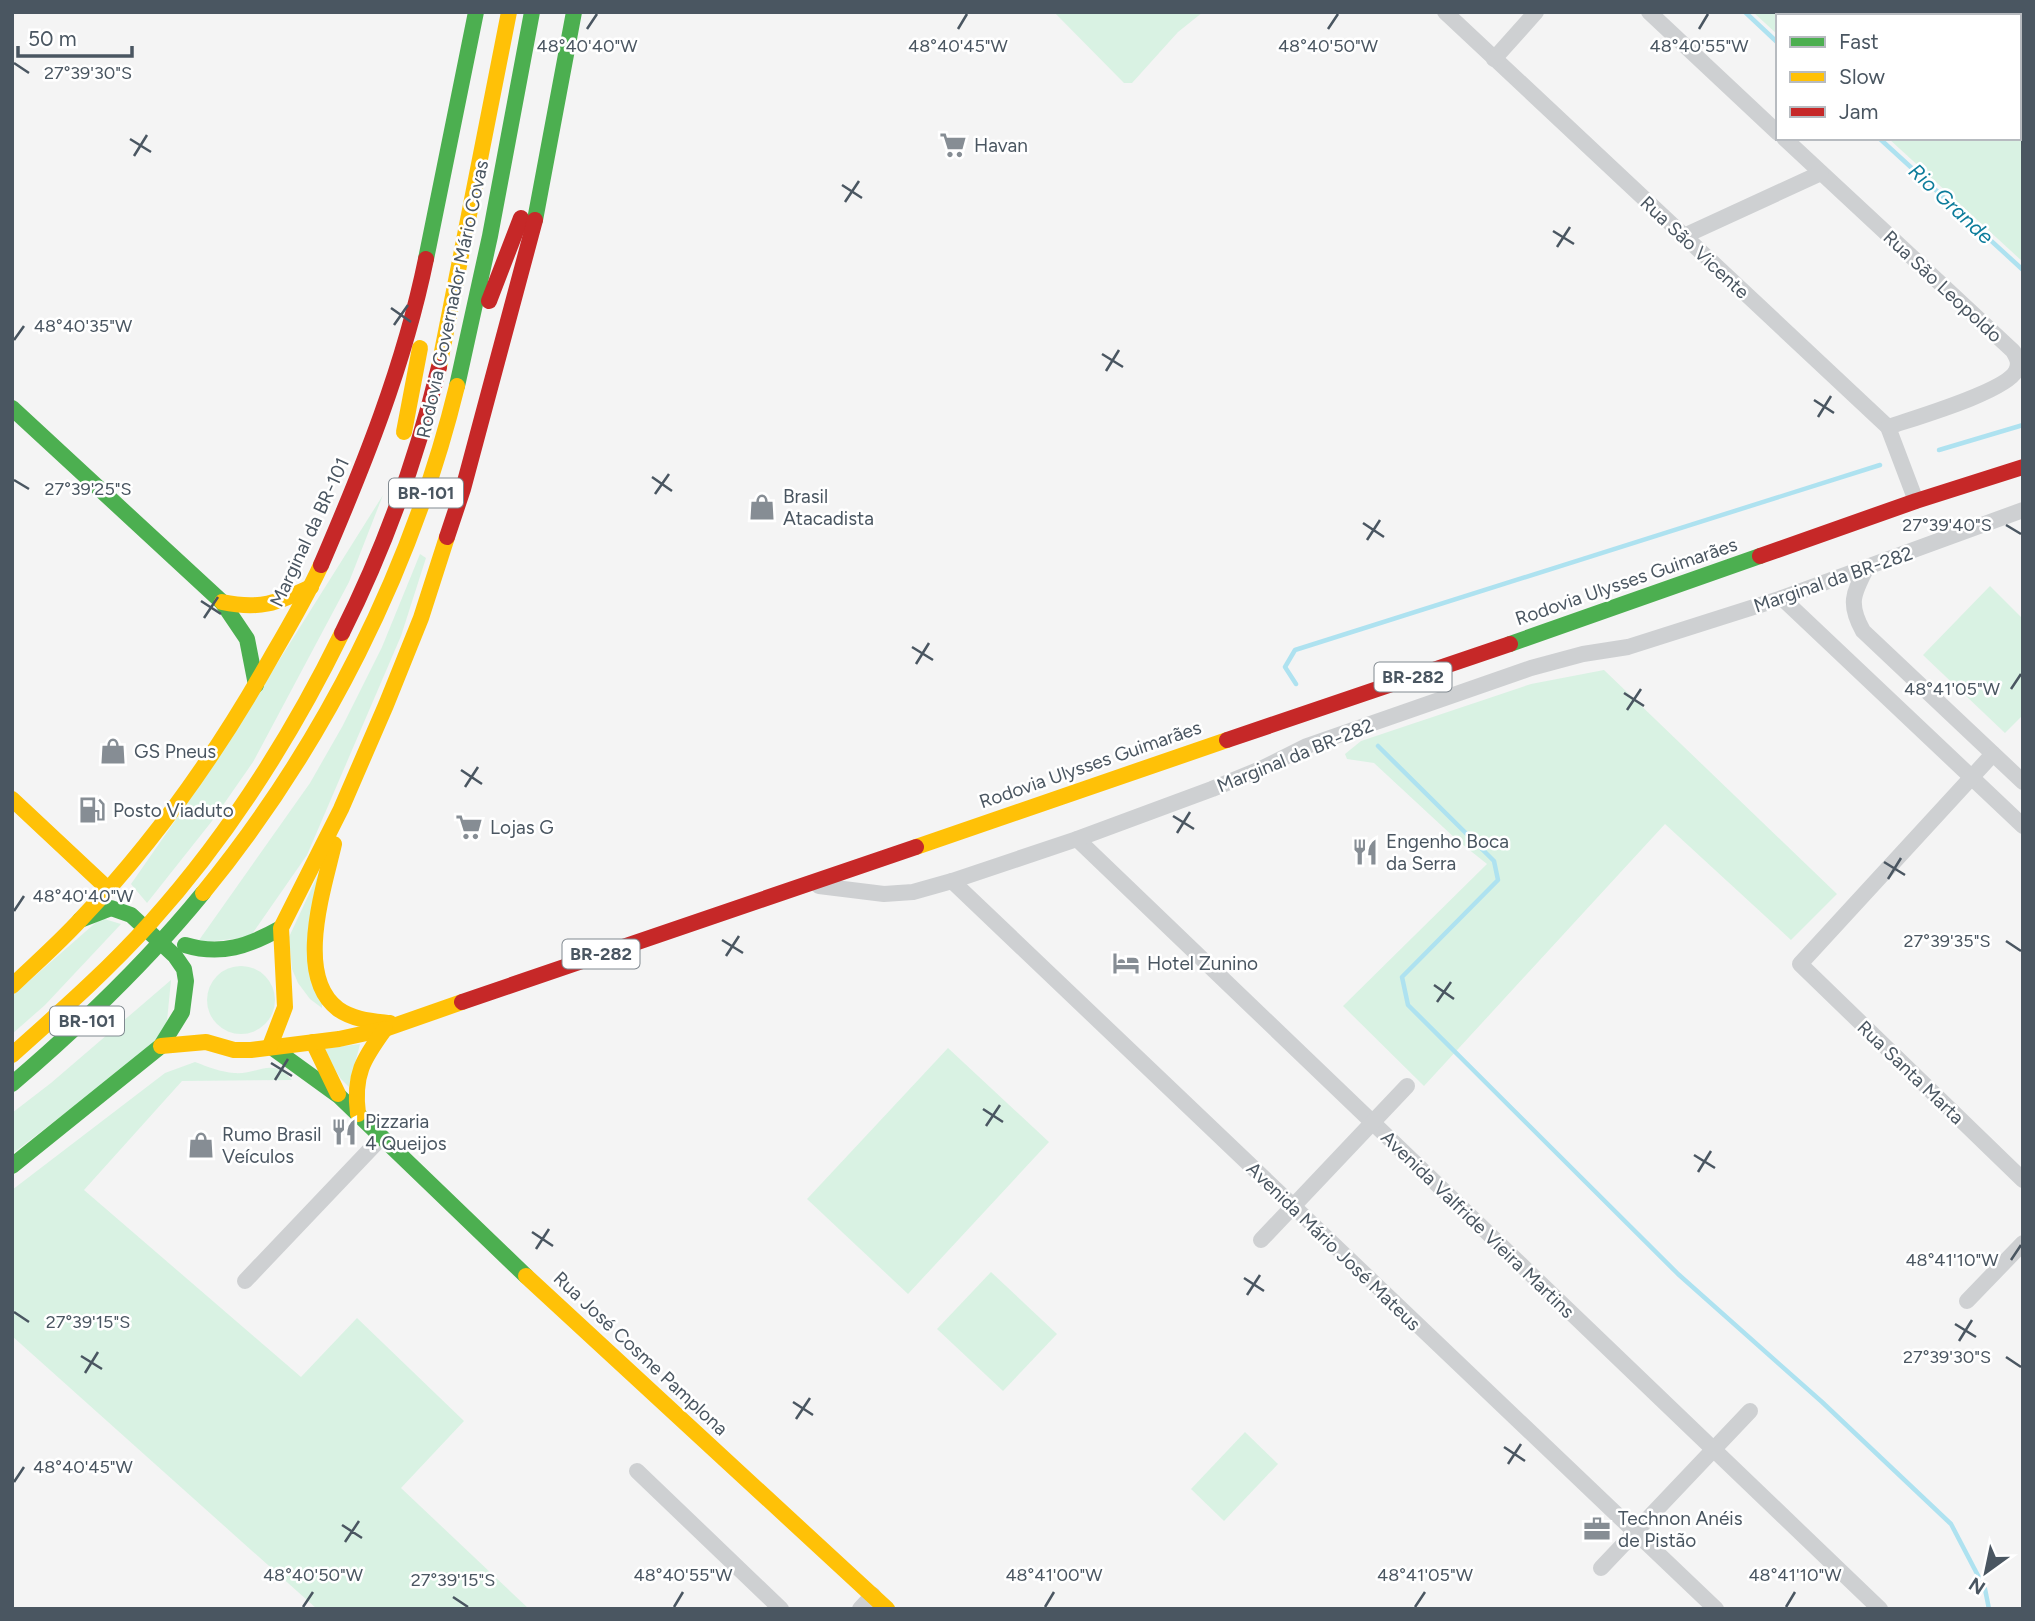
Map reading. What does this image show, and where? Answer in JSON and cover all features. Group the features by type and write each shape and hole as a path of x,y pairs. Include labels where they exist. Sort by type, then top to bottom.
{"main road":[{"name":"Marginal da BR-101","path":"12,986 80,920 106,887 137,855 193,783 256,685 311,587 364,464 416,307 476,12"},
{"name":"Rodovia Governador Mário Covas","path":"12,1055 64,1010 139,937 166,904 247,800 297,719 338,645 385,535 408,472 439,368 509,12"},
{"name":"Rodovia Governador Mário Covas","path":"12,1084 82,1026 184,919 274,800 335,698 371,624 417,521 438,460 458,386 532,12"},
{"path":"270,1046 285,1007 281,928 341,809 421,618 463,489 533,233 574,12"},
{"path":"458,386 549,142"},
{"path":"385,535 431,297 439,198"},
{"path":"12,408 222,601 247,639 256,685"},
{"name":"Rodovia Ulysses Guimarães","path":"161,1046 190,1042 234,1050 270,1046 306,1029 357,1036 392,1026 1916,501 2023,467"},
{"path":"222,601 249,609 267,607 311,587"},
{"path":"12,799 106,887"},
{"path":"341,809 317,929 315,972 328,999 349,1016 392,1026 356,1076 354,1091 358,1114"},
{"path":"128,887 127,877 137,855"},
{"path":"141,901 185,945 199,964 198,1004"},
{"path":"12,1166 161,1046 182,1012 187,981 184,969 175,956 131,915 111,908 80,920"},
{"path":"185,945 211,952 229,950 248,945 281,928"},
{"name":"Rua José Cosme Pamplona","path":"285,993 339,1096"},
{"path":"201,1024 207,1035 221,1046"},
{"name":"Rua José Cosme Pamplona","path":"270,1046 339,1096 523,1273 887,1609"}],"street":[{"name":"Rua São Vicente","path":"1445,12 1888,427 1916,501"},
{"path":"1494,59 1536,12"},
{"path":"1648,12 1776,130"},
{"name":"Rua São Leopoldo","path":"1786,140 2013,351 2018,360 2017,369 2012,376 1996,389 1888,427"},
{"path":"1684,236 1821,173"},
{"name":"Marginal da BR-282","path":"802,884 884,894 913,892 952,881 1077,839 1212,789 1307,746 1531,668 1583,654 1628,648 1866,569 2023,510"},
{"path":"1866,569 1853,602 1855,617 1863,631 2023,782"},
{"path":"1782,598 2023,826"},
{"path":"1971,777 1993,754"},
{"name":"Rua Santa Marta","path":"1971,777 1800,964 2023,1180"},
{"name":"Avenida Valfride Vieira Martins","path":"1077,839 1880,1609"},
{"name":"Avenida Mário José Mateus","path":"952,881 1716,1609"},
{"path":"1261,1240 1407,1086"},
{"path":"245,1281 382,1137"},
{"path":"1967,1301 2023,1243"},
{"path":"1601,1569 1750,1411"},
{"path":"637,1471 780,1609"},
{"path":"860,1609 873,1595"}],"green space":[{"path":"1054,12 1203,12 1178,32 1132,83 1124,83"},
{"path":"1753,12 2023,12 2023,262 1890,140 2021,140 2021,14 1776,14 1776,33"},
{"path":"383,495 349,582 253,762 212,821 147,903 131,884 209,772"},
{"path":"420,554 426,558 401,636 307,855 250,937 197,943 310,783 382,647"},
{"path":"1990,586 2023,619 2023,715 2005,733 1923,655"},
{"path":"1604,670 1837,894 1791,940 1665,824 1424,1086 1343,1006 1487,864 1374,763 1347,759 1345,754 1361,741 1531,684"},
{"path":"324,862 322,1008 310,999 298,983 292,969 289,937"},
{"path":"101,918 121,924 45,1005 12,1034 12,996"},
{"path":"241,966 254,969 265,976 272,987 275,1000 272,1013 265,1024 254,1031 241,1034 228,1031 217,1024 210,1013 207,1000 210,987 217,976 228,969"},
{"path":"171,980 167,1021 159,1041 12,1154 12,1113"},
{"path":"360,1044 349,1087 322,1049"},
{"path":"948,1048 1049,1142 908,1294 807,1199"},
{"path":"195,1062 234,1073 264,1068 278,1069 292,1080 182,1081 84,1190 301,1377 357,1318 464,1421 401,1488 529,1609 317,1609 12,1336 12,1190 165,1073"},
{"path":"991,1272 1057,1334 1003,1391 937,1329"},
{"path":"1245,1432 1278,1464 1224,1521 1191,1489"}],"waterway":[{"name":"Rio Grande","path":"1745,12 1776,41"},
{"name":"Rio Grande","path":"1881,140 2023,270"},
{"path":"1939,450 2023,425"},
{"path":"1296,684 1285,667 1295,650 1880,465"},
{"path":"1378,746 1494,861 1498,880 1402,977 1408,1005 1678,1274 1822,1402 1951,1524 1985,1589 1989,1609"}],"traffic: fast":[{"path":"426,259 476,12"},
{"path":"457,386 490,236 532,12"},
{"path":"535,220 574,12"},
{"path":"12,408 222,602 247,639 256,685"},
{"path":"1510,644 1760,556"},
{"path":"12,1084 112,993 203,893"},
{"path":"12,1166 161,1046 182,1012 186,981 184,969 175,956 131,915 111,908 80,920"},
{"path":"185,945 211,950 223,949 258,940 281,928"},
{"path":"270,1046 339,1096 526,1276"}],"traffic: slow":[{"path":"439,367 509,12"},
{"path":"404,432 420,348"},
{"path":"203,893 247,837 287,778 358,653 415,522 438,455 457,386"},
{"path":"270,1046 285,1007 281,928 341,809 386,705 421,618 447,537"},
{"path":"12,986 109,889 161,825 209,759 253,689 321,565"},
{"path":"222,602 268,604 311,587"},
{"path":"12,1055 118,957 151,922 206,855 279,747 342,633"},
{"path":"916,847 1227,740"},
{"path":"12,799 106,887"},
{"path":"334,844 319,907 315,954 317,975 325,994 344,1013 370,1021 390,1023"},
{"path":"161,1046 206,1042 234,1050 251,1050 339,1039 385,1029 462,1002"},
{"path":"358,1114 357,1088 361,1068 385,1029"},
{"path":"313,1042 338,1094"},
{"path":"526,1276 887,1609"}],"traffic: jam":[{"path":"489,301 521,218"},
{"path":"447,537 463,489 535,220"},
{"path":"321,565 381,415 406,338 426,259"},
{"path":"342,633 372,569 398,503 439,367"},
{"path":"1760,556 2023,467"},
{"path":"1227,740 1510,644"},
{"path":"462,1002 916,847"}],"place":[{"name":"Havan","path":"953,145"},
{"name":"Brasil Atacadista","path":"762,507"},
{"name":"GS Pneus","path":"113,751"},
{"name":"Posto Viaduto","path":"92,810"},
{"name":"Lojas G","path":"469,827"},
{"name":"Engenho Boca da Serra","path":"1365,852"},
{"name":"Hotel Zunino","path":"1126,963"},
{"name":"Pizzaria 4 Queijos","path":"344,1132"},
{"name":"Rumo Brasil Veículos","path":"201,1145"},
{"name":"Technon Anéis de Pistão","path":"1597,1529"}]}
